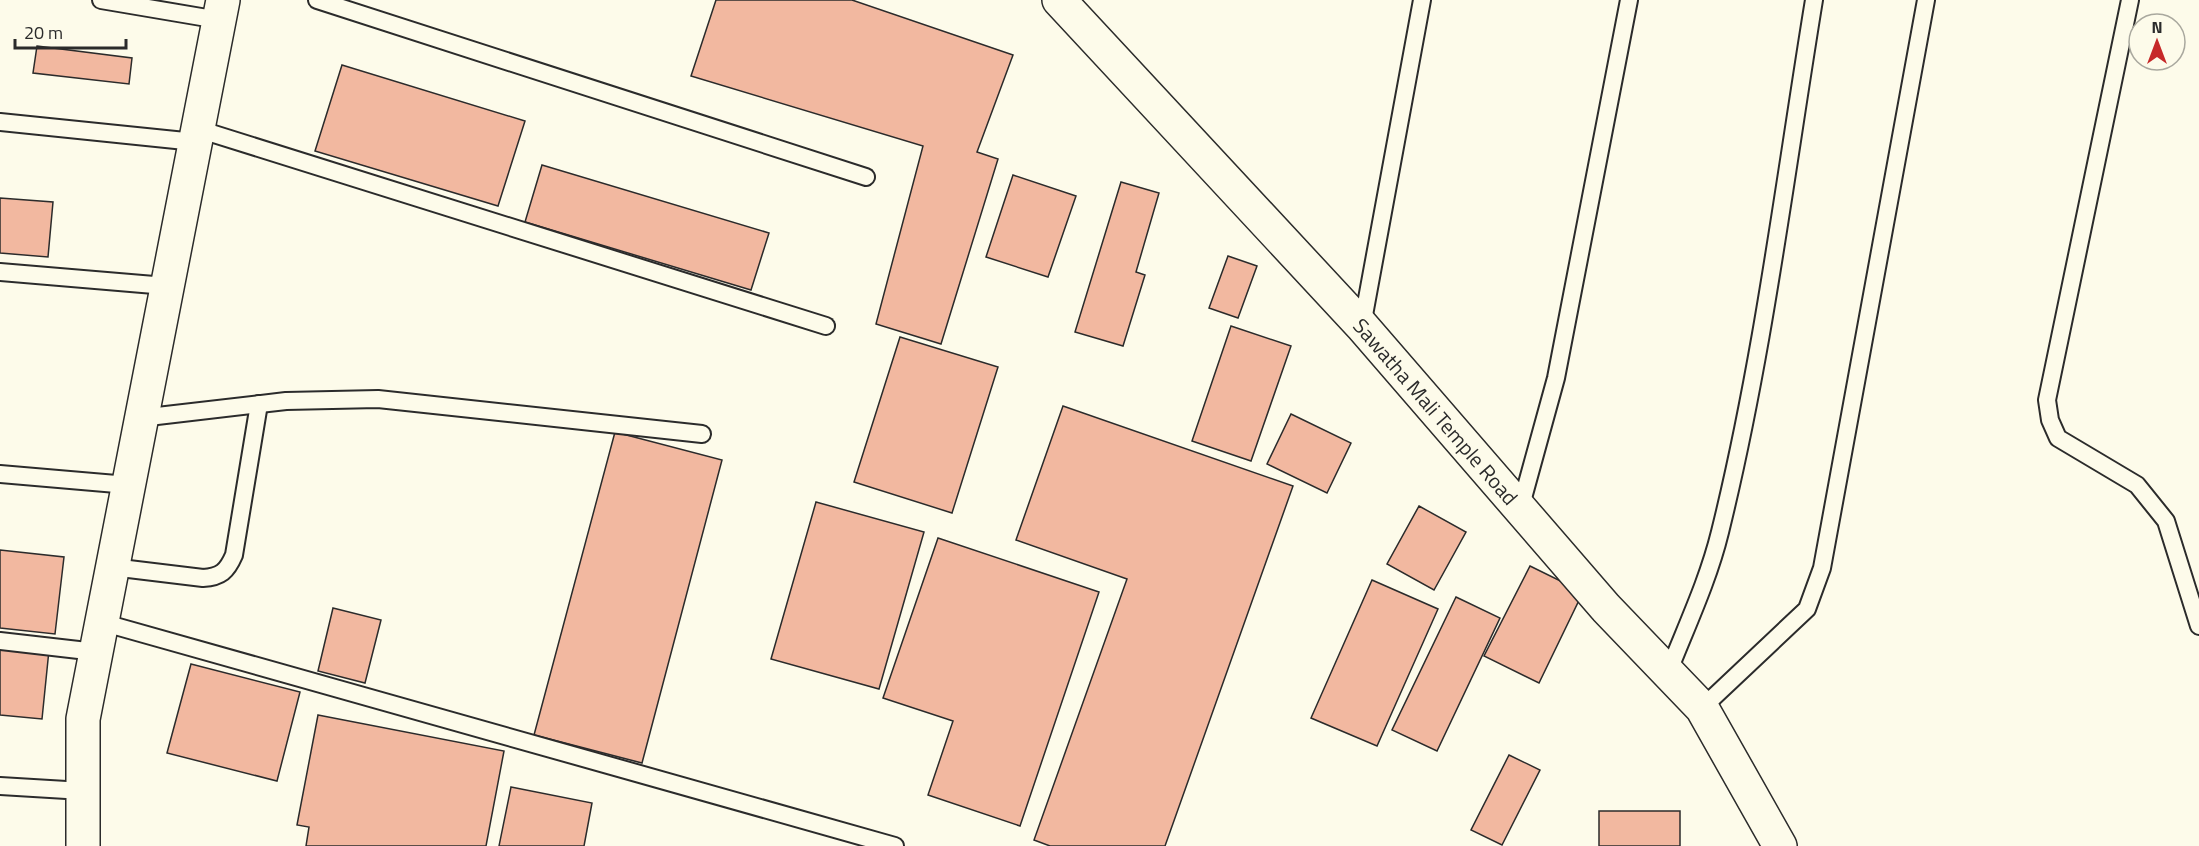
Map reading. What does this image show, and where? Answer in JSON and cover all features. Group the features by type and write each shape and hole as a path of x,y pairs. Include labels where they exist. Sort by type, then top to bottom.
{"street":[{"name":"Sawatha Mali Temple Road","path":"1059,0 1362,326 1605,608 1702,708 1780,846"},
{"path":"83,846 83,719 221,10"}],"lane":[{"path":"101,0 221,10"},
{"path":"317,0 866,177"},
{"path":"1362,326 1422,0"},
{"path":"1520,509 1556,378 1629,0"},
{"path":"1668,673 1720,534 1754,368 1814,0"},
{"path":"1702,708 1807,609 1822,568 1926,0"},
{"path":"2130,0 2047,400 2050,420 2058,438 2137,485 2166,521 2199,626"},
{"path":"0,122 196,135 826,326"},
{"path":"0,272 166,286"},
{"path":"141,418 259,404 378,399 702,434"},
{"path":"112,567 203,578 217,577 228,568 234,555 259,404"},
{"path":"0,474 128,485"},
{"path":"0,641 99,637 895,846"},
{"path":"0,786 83,791"}],"building":[{"path":"716,0 852,0 1013,55 977,152 998,159 941,344 876,324 923,146 691,76"},
{"path":"37,46 132,58 129,84 33,73"},
{"path":"342,65 525,121 498,206 315,151"},
{"path":"542,165 769,233 751,290 525,222"},
{"path":"1013,175 1076,196 1048,277 986,257"},
{"path":"1121,182 1159,193 1136,272 1145,275 1123,346 1075,332"},
{"path":"0,198 53,202 48,257 0,253"},
{"path":"1228,256 1257,266 1238,318 1209,308"},
{"path":"1231,326 1291,346 1251,461 1192,441"},
{"path":"900,337 998,367 952,513 854,482"},
{"path":"1063,406 1293,486 1165,846 1050,846 1034,840 1127,579 1016,540"},
{"path":"1291,414 1351,443 1327,493 1267,464"},
{"path":"615,432 722,460 642,763 534,735"},
{"path":"816,502 924,532 879,689 771,659"},
{"path":"1419,506 1466,532 1434,590 1387,564"},
{"path":"938,538 1099,592 1020,826 928,795 953,721 883,698"},
{"path":"0,550 64,557 55,634 0,628"},
{"path":"1530,566 1583,592 1539,683 1484,656"},
{"path":"1372,580 1438,609 1377,746 1311,718"},
{"path":"1456,597 1500,618 1437,751 1392,730"},
{"path":"333,608 381,620 365,683 318,671"},
{"path":"0,645 49,650 42,719 0,715"},
{"path":"191,664 300,692 277,781 167,753"},
{"path":"318,715 504,751 486,846 306,846 309,827 297,825"},
{"path":"1509,755 1540,770 1502,845 1471,830"},
{"path":"511,787 592,803 584,846 499,846"},
{"path":"1599,811 1680,811 1680,846 1599,846"}]}
